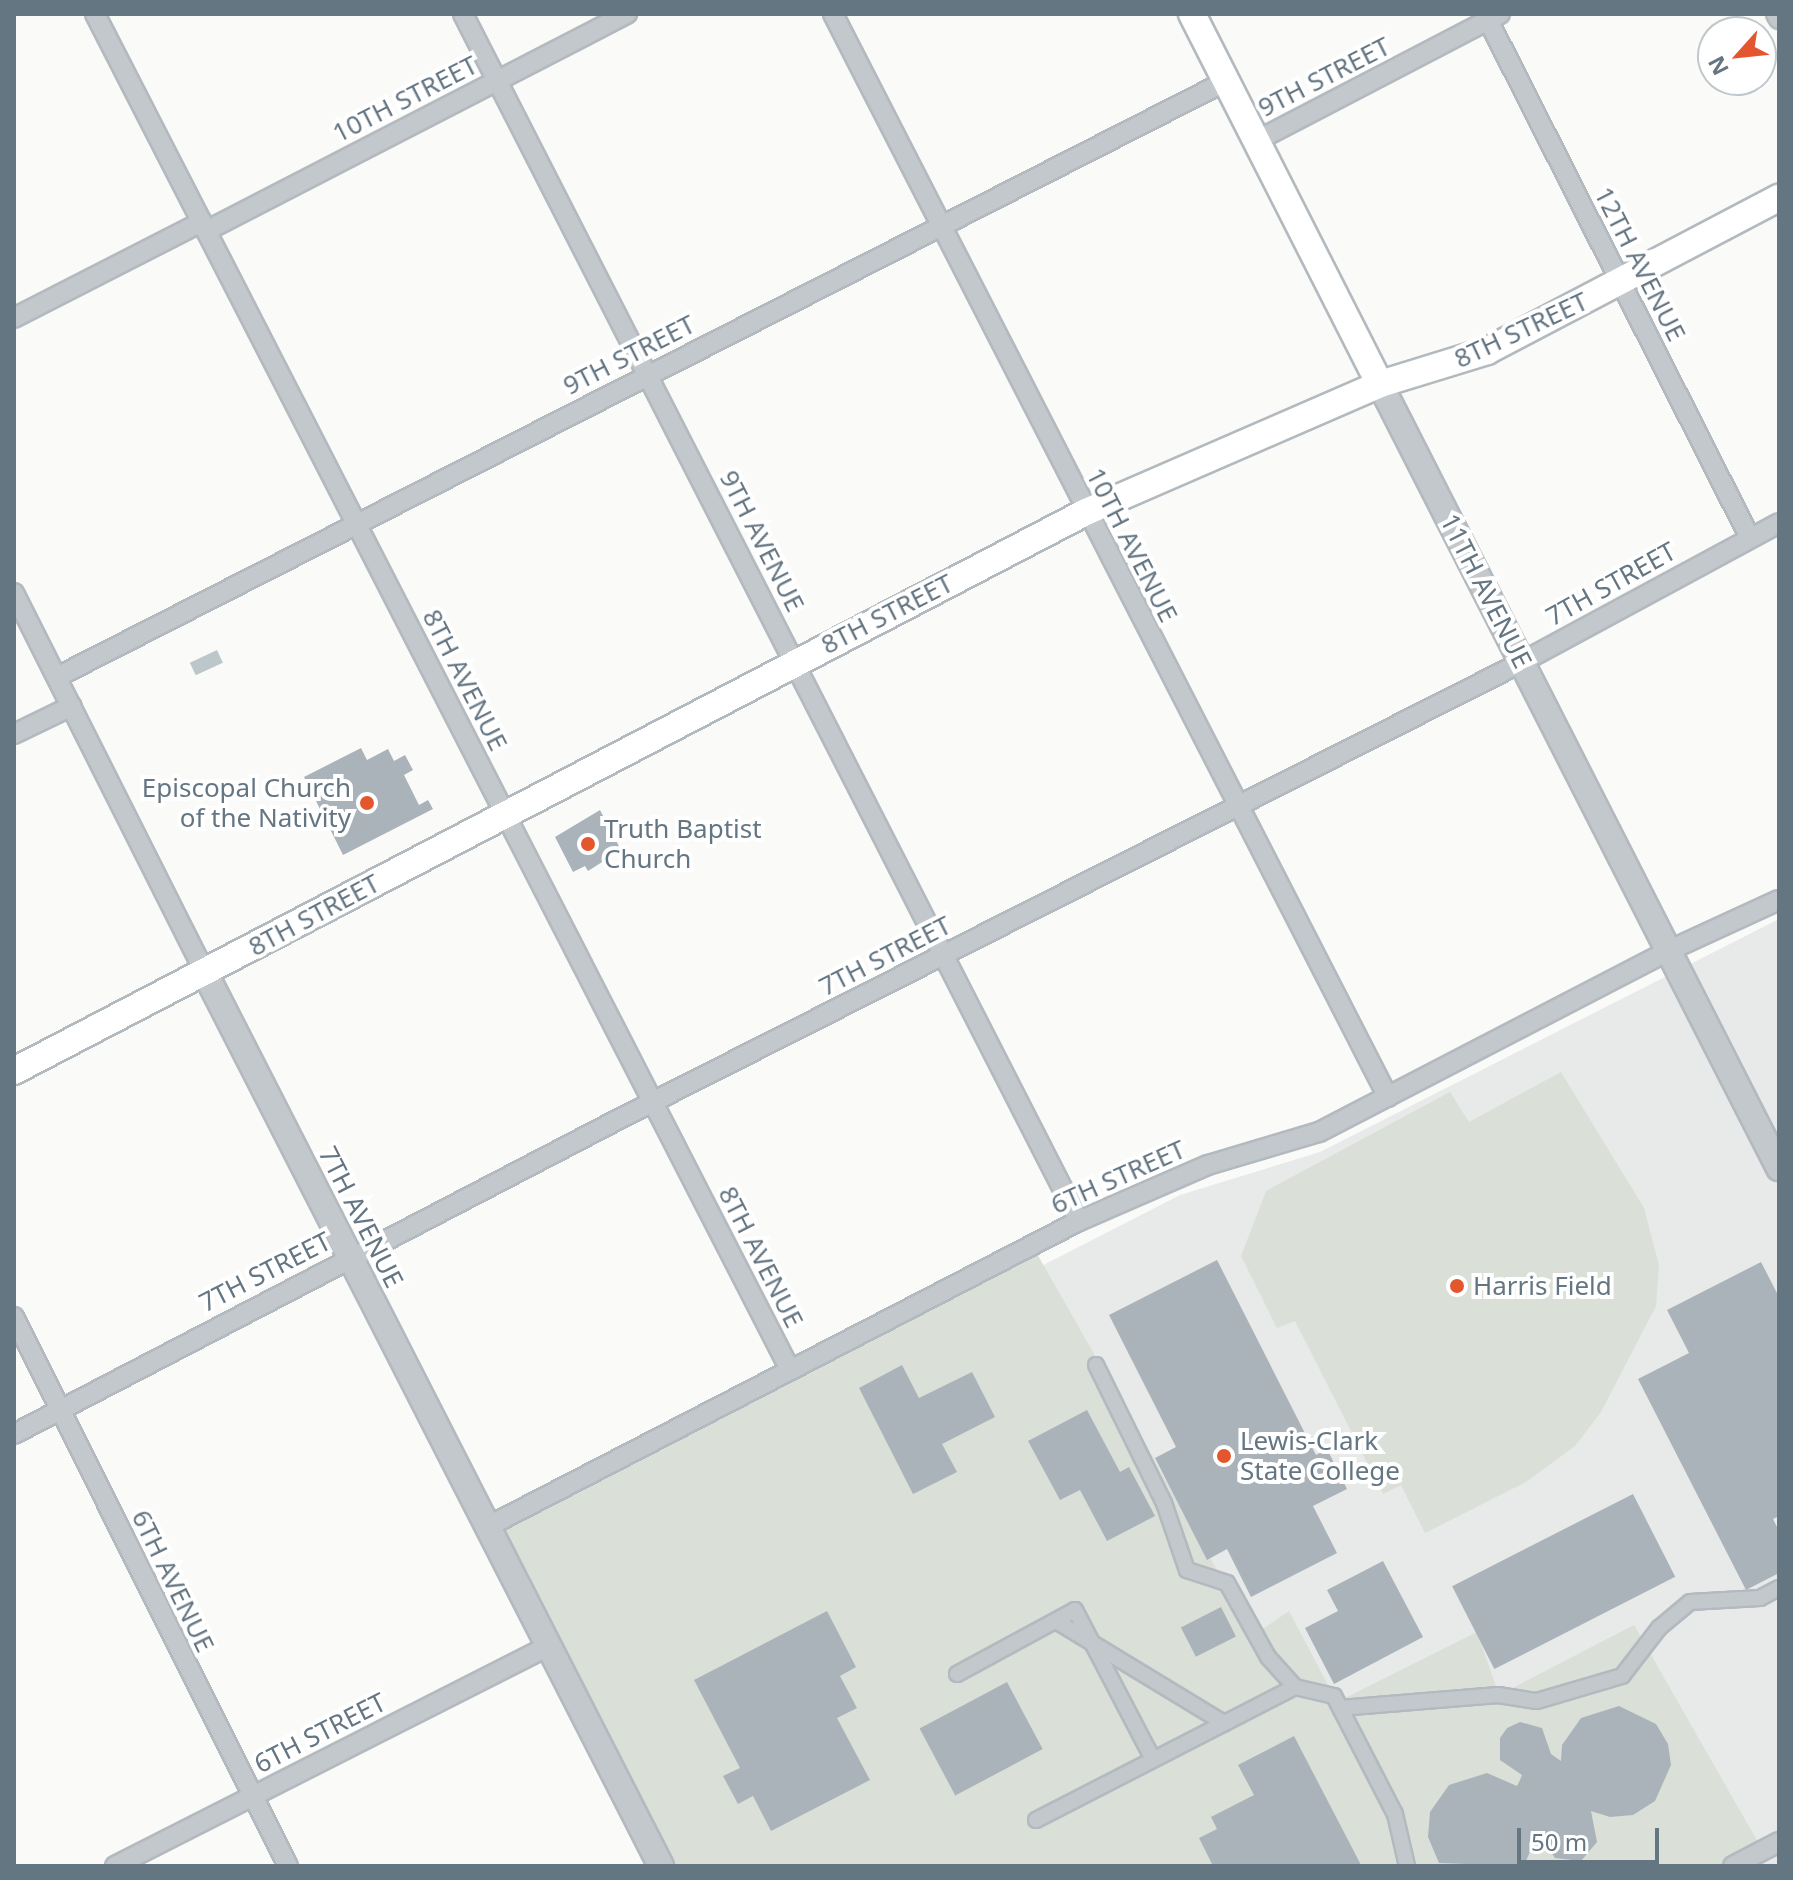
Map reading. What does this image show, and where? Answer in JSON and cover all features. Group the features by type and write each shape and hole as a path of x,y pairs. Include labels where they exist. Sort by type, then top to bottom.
{"main road":[{"name":"11TH AVENUE","path":"1192,14 1380,384"},
{"name":"8TH STREET","path":"14,1071 794,661 1086,512 1380,384 1487,351 1779,198"}],"street":[{"name":"8TH AVENUE","path":"95,14 790,1370"},
{"name":"9TH AVENUE","path":"463,14 946,955 1079,1221"},
{"name":"10TH STREET","path":"14,318 627,14"},
{"name":"10TH AVENUE","path":"833,14 1388,1097"},
{"name":"9TH STREET","path":"1256,141 1491,16"},
{"name":"12TH AVENUE","path":"1491,16 1620,282 1750,538"},
{"name":"9TH STREET","path":"57,677 939,224 1226,81"},
{"name":"11TH AVENUE","path":"1380,384 1779,1168"},
{"name":"7TH STREET","path":"14,1434 652,1102 1522,662 1775,525"},
{"path":"1775,525 1779,545"},
{"name":"7TH AVENUE","path":"14,593 21,622 72,706 661,1866"},
{"path":"14,734 72,706"},
{"name":"6TH STREET","path":"489,1526 1079,1221 1208,1165 1319,1132 1668,951 1779,900"},
{"name":"6TH AVENUE","path":"14,1317 288,1866"},
{"path":"1096,1365 1159,1492 1187,1570 1227,1583 1268,1657 1295,1687 1334,1696 1395,1814 1407,1866"},
{"path":"1340,1708 1498,1695 1537,1701 1622,1676 1659,1628 1690,1602 1760,1598 1779,1588"},
{"path":"957,1674 1075,1610 1153,1759"},
{"path":"1091,1642 1224,1723"},
{"name":"6TH STREET","path":"115,1866 548,1646"},
{"path":"1036,1820 1295,1687"},
{"path":"1733,1866 1779,1842"}],"shaded area":[{"path":"217,650 223,663 196,675 190,663"},
{"name":"Lewis-Clark State College","path":"1779,919 1779,1866 682,1866 825,1377 1180,1195 1320,1152"},
{"name":"Harris Field","path":"1561,1072 1644,1208 1659,1265 1656,1306 1601,1412 1575,1446 1526,1482 1425,1533 1401,1485 1383,1494 1295,1321 1277,1328 1241,1256 1266,1191 1450,1092 1469,1122"},
{"path":"1032,1245 1254,1635 1289,1611 1337,1702 1477,1632 1499,1695 1634,1625 1763,1851 1733,1866 660,1866 489,1526"}],"building":[{"name":"Episcopal Church of the Nativity","path":"361,748 367,760 388,749 394,761 405,755 413,770 404,775 419,805 428,800 433,809 343,855 304,777"},
{"name":"Truth Baptist Church","path":"600,810 621,850 588,871 585,866 573,872 555,837"},
{"path":"1217,1260 1316,1455 1327,1449 1347,1489 1313,1506 1337,1553 1251,1597 1227,1549 1207,1560 1155,1458 1176,1447 1109,1315"},
{"path":"1761,1262 1779,1297 1779,1516 1773,1519 1779,1531 1779,1573 1746,1590 1638,1379 1689,1353 1667,1310"},
{"path":"902,1365 919,1398 972,1372 995,1417 942,1444 957,1472 913,1494 859,1388"},
{"path":"1087,1410 1120,1472 1129,1467 1155,1516 1107,1541 1080,1490 1060,1500 1028,1441"},
{"path":"1633,1494 1675,1577 1494,1669 1452,1586"},
{"path":"1383,1561 1423,1637 1334,1684 1305,1628 1338,1611 1327,1590"},
{"path":"1221,1607 1236,1636 1196,1657 1181,1627"},
{"path":"827,1611 856,1667 840,1676 857,1708 837,1718 870,1780 771,1831 753,1796 738,1804 723,1776 740,1768 694,1680"},
{"path":"1007,1682 1043,1749 955,1796 920,1728"},
{"path":"1619,1706 1656,1724 1668,1744 1671,1765 1655,1801 1633,1815 1610,1817 1591,1811 1597,1842 1581,1861 1555,1858 1538,1832 1524,1866 1439,1863 1428,1837 1430,1812 1449,1785 1487,1773 1517,1786 1522,1775 1500,1760 1500,1738 1507,1728 1520,1722 1542,1728 1551,1754 1561,1761 1562,1745 1581,1718"},
{"path":"1294,1736 1361,1865 1213,1866 1199,1838 1217,1829 1211,1817 1254,1795 1238,1765"}],"place":[{"name":"Episcopal Church of the Nativity","path":"367,803"},
{"name":"Truth Baptist Church","path":"588,844"},
{"name":"Harris Field","path":"1457,1286"},
{"name":"Lewis-Clark State College","path":"1224,1456"}]}
